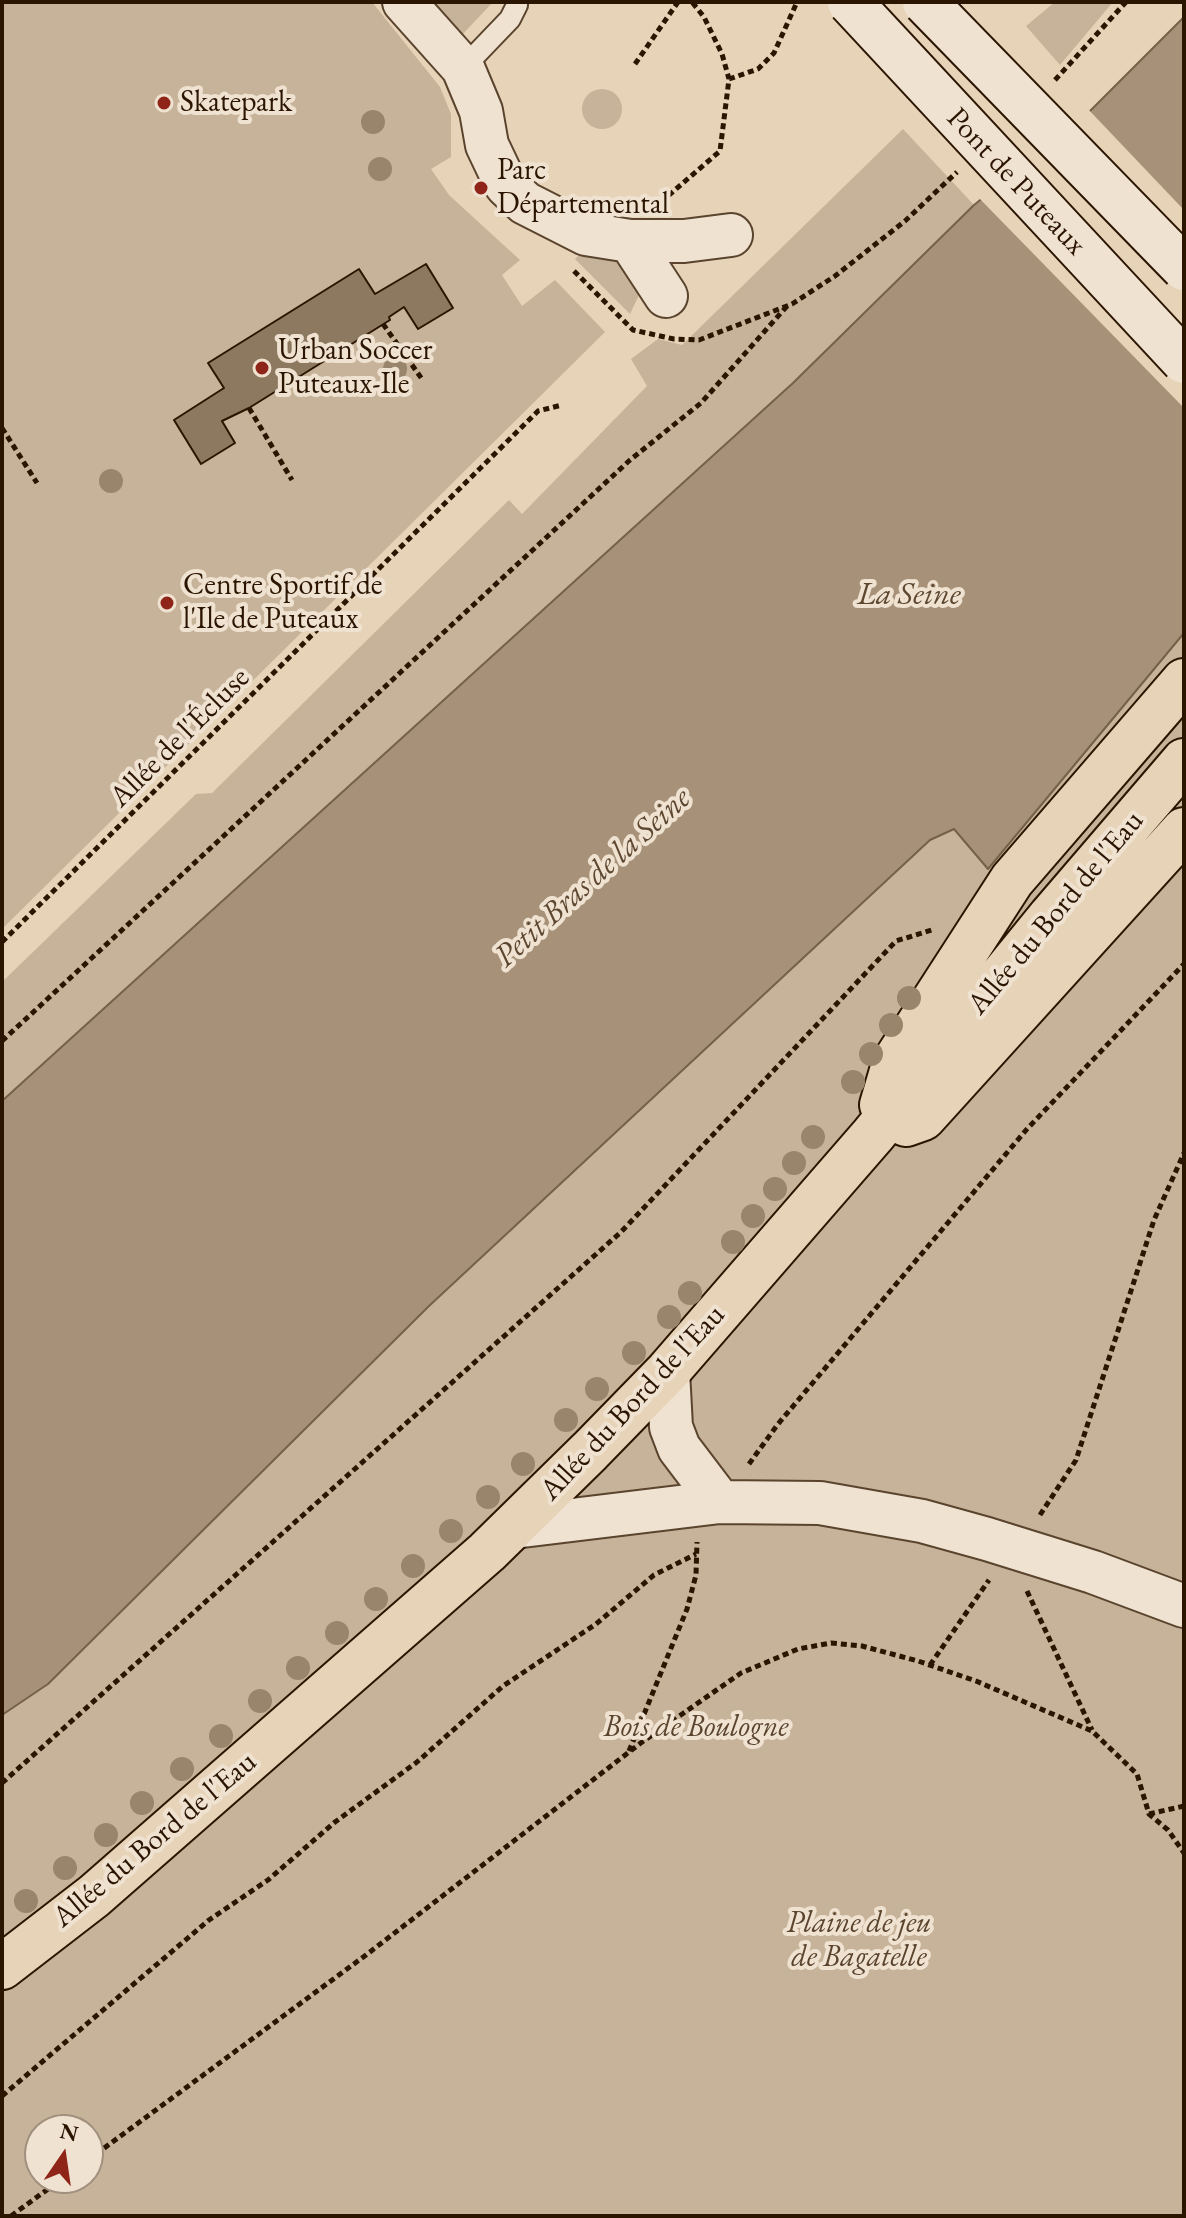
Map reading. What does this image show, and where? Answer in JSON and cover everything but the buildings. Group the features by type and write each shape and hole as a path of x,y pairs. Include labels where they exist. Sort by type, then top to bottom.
{"main road":[{"name":"Pont de Puteaux","path":"850,2 1184,361"},
{"name":"Pont de Puteaux","path":"925,2 1184,268"},
{"path":"873,1135 895,1061 990,912 1012,880 1184,681"},
{"name":"Allée du Bord de l'Eau","path":"2,1967 94,1896 514,1527 668,1371 873,1135 1051,916 1184,761"},
{"path":"873,1135 923,1118 1184,830"}],"street":[{"path":"404,2 463,68 481,111 487,145 506,185 525,203 586,234 630,241 684,241 731,235"},
{"path":"630,241 666,296"},
{"path":"668,1371 671,1427 679,1448 720,1502"},
{"path":"514,1527 720,1502 820,1503 922,1521 1024,1550 1184,1606"}],"lane":[{"path":"463,68 510,19 517,5"}],"path":[{"path":"635,64 678,2"},
{"path":"654,206 675,193 720,151 729,79 722,54 704,17 692,2"},
{"path":"729,79 758,69 774,53 797,2"},
{"path":"1047,88 1123,4"},
{"path":"570,267 633,330 674,339 699,340 788,305 835,276 882,239 966,164"},
{"path":"2,1041 630,460 701,403 788,305"},
{"path":"383,324 422,379"},
{"name":"Allée de l'Écluse","path":"2,942 538,411 562,405"},
{"path":"249,408 292,480"},
{"path":"2,428 5,438 37,483"},
{"path":"2,1783 621,1232 896,941 934,929"},
{"path":"629,1751 687,1609 696,1575 700,1532 720,1502 778,1424 1027,1129 1184,964"},
{"path":"930,1665 1024,1550 1035,1523 1076,1460 1154,1220 1184,1153"},
{"path":"1024,1550 1026,1593 1092,1731 1137,1774 1149,1814 1168,1830 1184,1853"},
{"path":"2,2096 209,1920 268,1880 335,1822 417,1762 503,1686 596,1624 654,1575 696,1554"},
{"path":"104,2148 366,1955 629,1751 741,1673 798,1649 831,1643 862,1646 930,1665 1092,1731"},
{"path":"1149,1814 1184,1806"},
{"path":"11,2216 41,2194"}],"green space":[{"name":"Centre Sportif de l'Ile de Puteaux","path":"2,2 372,2 440,87 451,114 451,157 431,169 449,195 520,260 502,275 522,306 555,280 605,332 2,929"},
{"path":"427,2 493,2 462,35"},
{"path":"1055,2 1113,2 1060,65 1026,26"},
{"path":"602,89 616,95 622,109 616,123 602,129 588,123 582,109 588,95"},
{"path":"903,129 974,205 793,383 2,1101 2,982 196,794 212,793 509,500 522,514 647,386 631,359 658,339 682,345"},
{"path":"585,249 623,259 640,293 630,314 575,259"},
{"name":"Bois de Boulogne","path":"1184,633 1184,2216 2,2216 2,1715 48,1684 429,1306 930,840 954,829 988,869"}],"water":[{"name":"La Seine","path":"1184,17 1184,633 988,869 954,829 930,840 429,1306 48,1684 2,1715 2,1101 793,383 974,205 1090,111"}],"pier":[{"path":"1087,108 1184,210 1184,408 978,197"}],"place":[{"name":"Skatepark","path":"164,103"},
{"name":"Parc Départemental","path":"481,188"},
{"name":"Urban Soccer Puteaux-Ile","path":"262,368"},
{"name":"Centre Sportif de l'Ile de Puteaux","path":"167,603"}],"water label":[{"name":"Petit Bras de la Seine","path":"593,878"}],"park label":[{"name":"Plaine de jeu de Bagatelle","path":"859,1941"}]}
